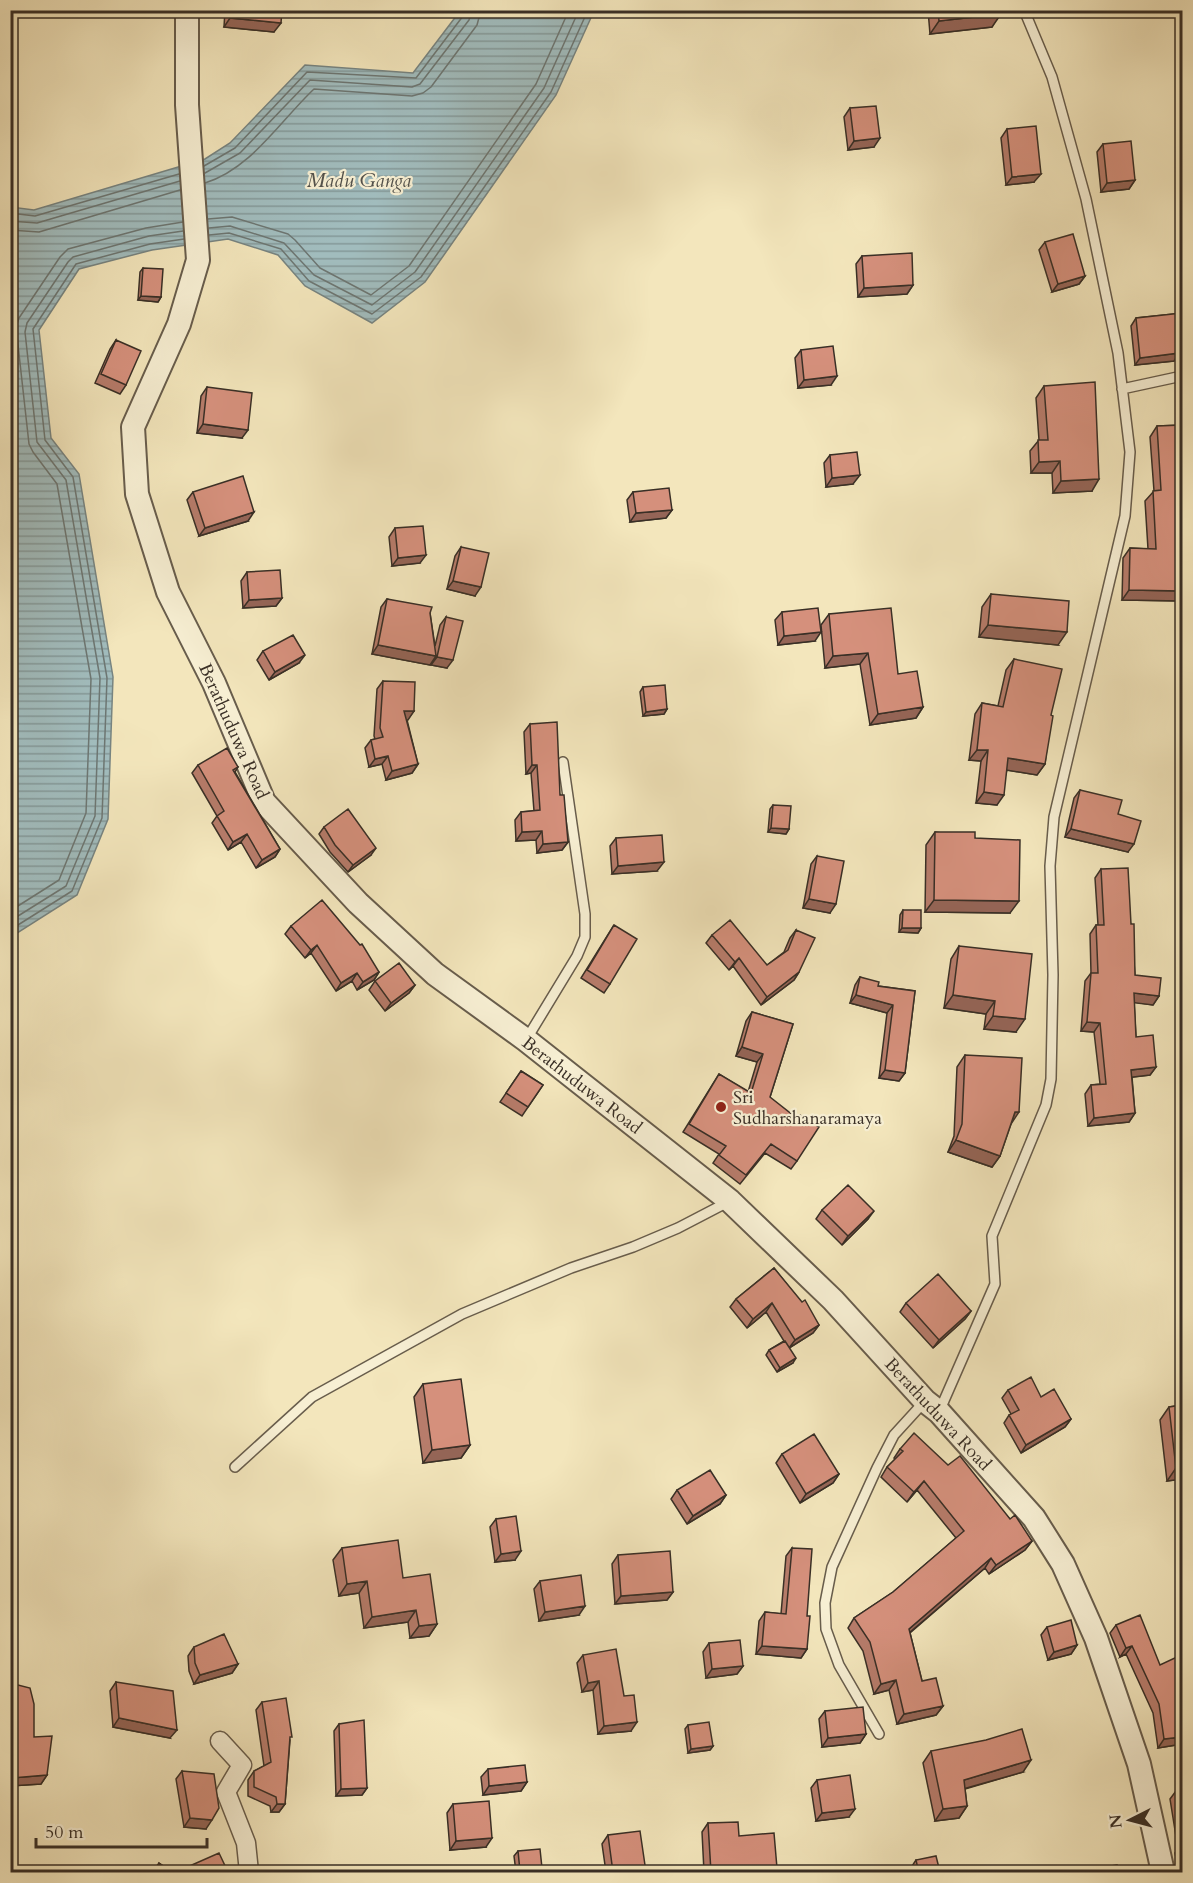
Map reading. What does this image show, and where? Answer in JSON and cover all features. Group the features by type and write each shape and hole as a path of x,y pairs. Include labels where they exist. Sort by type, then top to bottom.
{"street":[{"name":"Berathuduwa Road","path":"187,10 187,105 198,260 179,324 133,427 136,494 168,592 214,683 264,802 358,903 435,974 526,1040 730,1201 833,1300 1034,1518 1063,1564 1096,1638 1139,1764 1163,1872"},
{"path":"220,1741 242,1765 226,1792 246,1843 249,1872"}],"lane":[{"path":"879,1734 839,1665 826,1629 825,1603 832,1567 894,1435 932,1406 995,1284 992,1236 1046,1106 1051,1080 1053,975 1050,866 1054,817 1125,516 1130,452 1118,353 1086,199 1052,77 1024,10"},
{"path":"1122,389 1182,376"},
{"path":"526,1040 578,956 585,936 585,914 563,762"},
{"path":"235,1467 312,1397 462,1314 571,1268 633,1247 678,1228 730,1201"}],"water":[{"name":"Madu Ganga","path":"460,11 594,11 556,95 425,282 372,323 305,286 278,255 228,239 152,250 79,269 39,330 51,438 79,474 113,677 108,819 77,895 11,937 11,207 34,210 205,159 230,143 305,65 413,73"}],"building":[{"path":"231,10 282,10 281,23 230,18"},
{"path":"938,10 1001,10 1001,14 939,21"},
{"path":"876,106 880,138 854,141 850,108"},
{"path":"1036,126 1041,174 1012,177 1007,129"},
{"path":"1131,141 1135,180 1107,183 1103,144"},
{"path":"1073,234 1085,276 1058,284 1045,242"},
{"path":"912,253 913,285 864,288 862,256"},
{"path":"143,268 163,269 161,297 141,296"},
{"path":"1182,313 1182,338 1177,339 1179,353 1140,358 1136,318"},
{"path":"116,340 141,351 126,385 101,374"},
{"path":"833,346 837,376 804,380 801,350"},
{"path":"1095,382 1099,479 1061,481 1060,461 1039,462 1038,440 1048,440 1044,386"},
{"path":"207,387 252,393 248,430 203,424"},
{"path":"1182,425 1182,591 1129,590 1130,548 1156,549 1153,491 1161,490 1157,426"},
{"path":"857,452 860,475 832,478 830,455"},
{"path":"243,476 254,512 205,528 193,492"},
{"path":"669,488 672,510 636,513 633,492"},
{"path":"423,526 426,555 398,558 395,528"},
{"path":"461,547 489,553 481,587 453,581"},
{"path":"280,570 282,598 249,600 247,572"},
{"path":"991,594 1069,601 1067,632 988,625"},
{"path":"387,599 432,607 430,613 436,656 378,645"},
{"path":"818,608 821,632 784,636 782,612"},
{"path":"891,608 898,674 917,671 923,707 878,714 868,653 833,656 829,614"},
{"path":"446,617 463,621 453,660 437,657"},
{"path":"293,635 305,655 275,672 263,651"},
{"path":"1014,659 1062,669 1051,715 1053,716 1045,764 1008,758 1004,795 984,792 988,750 977,750 982,703 1003,707"},
{"path":"383,681 415,682 414,711 404,711 418,764 392,771 388,756 375,759 371,740 383,737 380,728"},
{"path":"665,685 667,709 646,712 643,687"},
{"path":"557,722 560,795 564,795 568,842 543,844 542,831 522,832 521,812 540,810 537,765 532,765 530,724"},
{"path":"227,748 238,767 233,770 280,849 262,860 247,834 233,842 217,816 224,811 198,765"},
{"path":"1080,790 1122,800 1118,814 1141,821 1134,844 1071,829"},
{"path":"773,805 791,806 789,829 771,828"},
{"path":"348,809 376,848 353,865 335,845 324,827"},
{"path":"935,832 975,832 975,838 1020,840 1019,901 934,900"},
{"path":"662,835 664,862 618,866 616,838"},
{"path":"817,856 844,861 836,904 809,899"},
{"path":"1128,868 1131,924 1134,924 1135,975 1161,978 1159,996 1134,993 1136,1037 1153,1035 1156,1067 1131,1070 1135,1113 1094,1118 1091,1085 1106,1084 1100,1023 1087,1022 1091,973 1098,973 1096,925 1104,925 1101,869"},
{"path":"322,900 360,945 362,944 379,972 363,982 357,973 341,983 317,945 311,950 291,926"},
{"path":"903,910 921,910 921,928 902,928"},
{"path":"730,920 767,965 788,950 796,930 815,938 799,972 767,997 739,958 735,962 712,935"},
{"path":"614,925 637,939 610,984 587,970"},
{"path":"959,946 1032,954 1025,1019 993,1016 995,1001 953,995"},
{"path":"399,963 415,985 391,1003 375,981"},
{"path":"860,977 879,982 878,986 915,991 905,1073 885,1070 893,1005 856,995"},
{"path":"752,1012 793,1024 770,1097 798,1119 800,1115 819,1127 797,1161 771,1144 746,1175 719,1155 726,1146 689,1124 719,1074 751,1093 763,1054 742,1047"},
{"path":"965,1055 1022,1058 1019,1112 1015,1112 1000,1156 956,1140 962,1124"},
{"path":"521,1071 543,1085 528,1107 506,1093"},
{"path":"848,1185 874,1211 848,1236 822,1210"},
{"path":"774,1268 802,1302 805,1300 819,1325 795,1340 772,1303 753,1319 736,1299"},
{"path":"938,1274 971,1311 939,1340 906,1303"},
{"path":"785,1341 796,1358 780,1368 769,1350"},
{"path":"1031,1377 1041,1397 1054,1389 1071,1419 1026,1445 1009,1415 1019,1410 1008,1390"},
{"path":"461,1379 470,1445 432,1450 423,1384"},
{"path":"1182,1405 1182,1467 1176,1468 1169,1407"},
{"path":"914,1433 948,1465 960,1456 1010,1519 1015,1515 1032,1541 996,1565 991,1558 909,1629 922,1681 936,1678 943,1706 904,1714 896,1680 881,1684 870,1642 854,1618 893,1592 964,1531 924,1481 914,1492 887,1467 903,1451 900,1449"},
{"path":"814,1434 839,1474 806,1494 782,1454"},
{"path":"710,1470 726,1495 693,1516 677,1490"},
{"path":"516,1516 521,1551 501,1554 496,1519"},
{"path":"398,1540 403,1578 430,1574 437,1624 419,1626 416,1610 372,1617 367,1581 347,1584 342,1548"},
{"path":"792,1548 812,1549 807,1649 762,1646 765,1612 786,1614"},
{"path":"670,1551 673,1592 621,1596 618,1555"},
{"path":"581,1575 585,1606 545,1612 540,1581"},
{"path":"1140,1615 1160,1665 1179,1656 1182,1664 1182,1737 1164,1739 1159,1704 1132,1646 1126,1648 1116,1625"},
{"path":"1071,1620 1077,1645 1054,1652 1047,1627"},
{"path":"224,1634 238,1664 200,1675 195,1663 194,1647"},
{"path":"740,1640 743,1666 712,1669 709,1643"},
{"path":"616,1649 624,1696 634,1695 637,1722 604,1726 599,1681 588,1683 583,1655"},
{"path":"116,1682 173,1691 177,1730 119,1718"},
{"path":"10,1683 30,1688 34,1704 34,1737 52,1736 47,1775 12,1778 13,1727 10,1726"},
{"path":"286,1698 292,1737 290,1737 285,1804 277,1804 276,1797 254,1787 254,1771 271,1762 262,1702"},
{"path":"863,1707 866,1734 828,1738 825,1711"},
{"path":"364,1720 367,1788 341,1789 339,1724"},
{"path":"709,1722 713,1746 691,1749 688,1725"},
{"path":"1022,1729 1031,1760 964,1780 967,1806 943,1809 931,1751 986,1740"},
{"path":"525,1765 527,1782 489,1786 488,1769"},
{"path":"182,1771 214,1774 219,1808 212,1820 190,1818"},
{"path":"850,1775 855,1809 822,1813 817,1780"},
{"path":"1182,1790 1182,1830 1176,1791"},
{"path":"489,1801 492,1838 456,1841 453,1804"},
{"path":"738,1822 739,1836 774,1833 777,1868 742,1872 711,1872 708,1823"},
{"path":"640,1831 646,1872 613,1872 608,1835"},
{"path":"540,1849 542,1868 520,1871 518,1851"},
{"path":"219,1853 228,1872 176,1872"},
{"path":"936,1856 940,1872 904,1872 918,1869 916,1860"},
{"path":"159,1863 172,1872 156,1872"},
{"path":"1117,1865 1118,1872 1095,1872 1095,1869"},
{"path":"308,1870 309,1872 285,1872"}],"place":[{"name":"Sri Sudharshanaramaya","path":"721,1107"}]}
